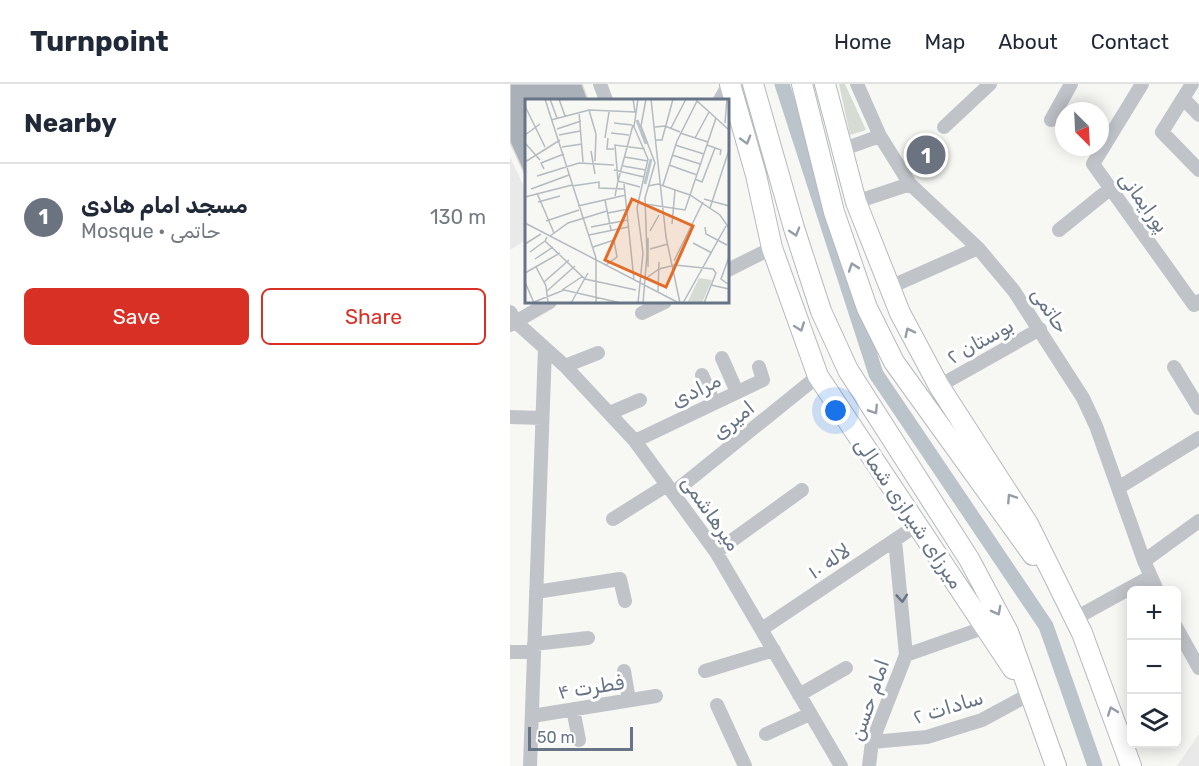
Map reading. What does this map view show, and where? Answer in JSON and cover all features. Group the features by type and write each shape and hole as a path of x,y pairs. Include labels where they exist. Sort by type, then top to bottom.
{"main road":[{"name":"میرزای شیرازی شمالی","path":"729,84 756,175 772,248 818,376 1030,694"},
{"name":"میرزای شیرازی شمالی","path":"753,84 794,228 821,311 848,370 969,559 1008,632 1056,766"},
{"path":"802,84 834,212 867,308 894,362 964,463 1057,587"},
{"path":"824,87 856,202 911,337 939,386 1028,524 1074,619 1110,705 1131,766"}],"street":[{"path":"600,84 606,99"},
{"path":"721,99 729,84"},
{"name":"حاتمی","path":"857,84 880,136 910,184 978,248 1040,329 1083,398 1154,586"},
{"path":"944,127 990,84"},
{"path":"1051,120 1071,84"},
{"name":"پورایمانی","path":"1142,84 1093,164 1194,304 1199,301"},
{"path":"1192,84 1162,132 1199,170"},
{"path":"1183,98 1199,115"},
{"path":"841,150 880,136"},
{"path":"856,202 910,184"},
{"path":"1059,230 1111,188"},
{"path":"729,270 772,248"},
{"path":"890,287 978,248"},
{"path":"512,320 548,303"},
{"path":"642,313 664,303"},
{"name":"میرهاشمی","path":"512,320 565,366 635,441 716,552 841,766"},
{"name":"بوستان ۲","path":"939,386 1040,329"},
{"path":"530,766 545,348"},
{"path":"565,366 598,353"},
{"path":"722,358 736,392"},
{"name":"مرادی","path":"635,441 763,380 759,367"},
{"path":"1174,367 1199,408"},
{"path":"702,375 714,403"},
{"name":"امیری","path":"613,519 670,489 818,376"},
{"path":"610,413 640,400"},
{"path":"510,417 542,418"},
{"path":"1118,488 1199,438"},
{"path":"716,552 802,490"},
{"path":"1144,561 1199,521"},
{"name":"لاله ۱۰","path":"762,629 917,525"},
{"name":"امام حسن","path":"869,766 872,742 906,655 895,540"},
{"path":"1074,619 1150,577"},
{"path":"536,592 620,579 625,601"},
{"path":"906,655 986,627"},
{"path":"1181,635 1197,662"},
{"path":"510,652 588,638"},
{"path":"705,672 774,650"},
{"path":"799,695 846,668"},
{"path":"624,671 629,700"},
{"name":"سادات ۲","path":"872,742 927,737 982,720 1030,694"},
{"name":"فطرت ۴","path":"532,716 656,696"},
{"path":"717,705 745,766"},
{"path":"573,709 579,740"},
{"path":"766,734 810,714"}],"shaded area":[{"path":"839,84 845,84 866,130 850,135"},
{"path":"510,157 525,189 525,241 510,250"},
{"path":"1199,734 1199,766 1177,766"}],"building":[{"path":"510,84 582,84 588,99 525,99 525,175 510,142"}],"waterway":[{"path":"782,84 876,374 1046,626 1095,766"}],"place":[{"name":"مسجد امام هادی","path":"926,155"}]}
